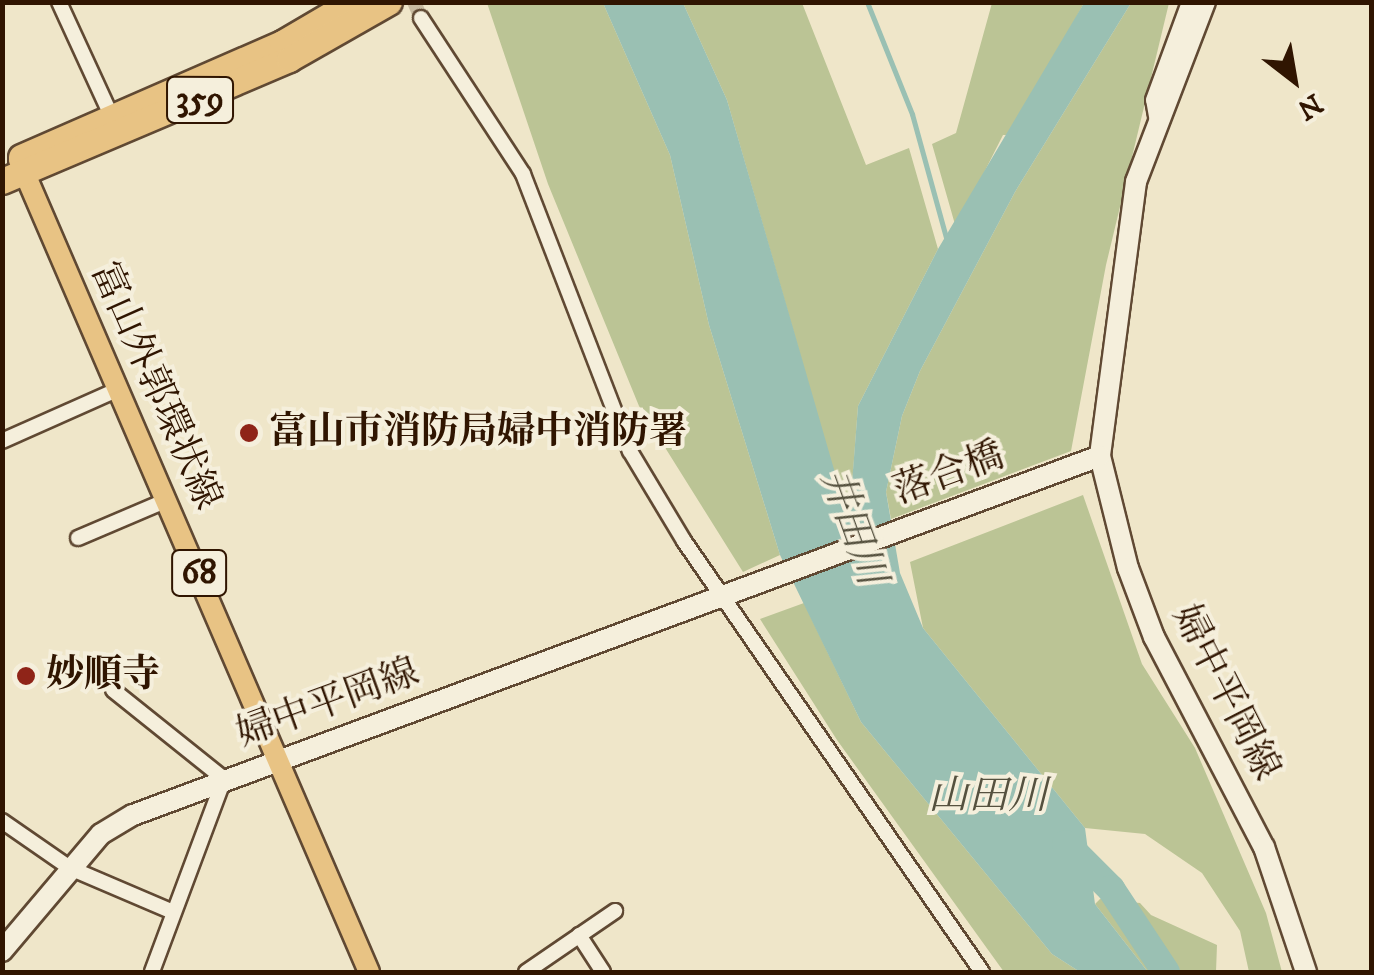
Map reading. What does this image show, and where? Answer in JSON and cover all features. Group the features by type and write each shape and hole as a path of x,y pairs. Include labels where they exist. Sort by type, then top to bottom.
{"highway":[{"name":"359","path":"12,169 112,118 282,44 352,2"},
{"name":"359","path":"12,169 289,59 390,2"}],"main road":[{"path":"1092,459 1122,257 1157,122 1206,2"},
{"name":"富山外郭環状線","path":"12,169 119,389 280,756 368,972"},
{"name":"落合橋","path":"726,594 1092,459"},
{"name":"婦中平岡線","path":"1092,459 1154,636 1264,847 1306,972"},
{"name":"婦中平岡線","path":"2,951 101,834 133,815 280,756 726,594"}],"street":[{"path":"59,2 112,118"},
{"path":"1157,122 1153,100 1189,3"},
{"path":"421,18 524,174 630,451 684,541 726,594 982,972"},
{"path":"2,441 119,389"},
{"path":"78,538 167,500"},
{"path":"113,690 224,779 152,972"},
{"path":"2,820 70,868 172,912"},
{"path":"526,972 615,911"},
{"path":"578,935 603,972"}],"green space":[{"path":"487,3 603,3 670,155 709,325 780,555 743,572 639,406 548,184"},
{"path":"683,3 802,3 866,165 909,148 938,249 858,406 849,525 727,100"},
{"path":"992,3 1084,3 1012,135 1003,135 956,228 932,144 956,133"},
{"path":"1131,3 1169,3 1106,265 1071,451 891,519 886,492 902,416 920,371 1015,192"},
{"path":"1083,495 1142,664 1195,748 1266,913 1282,972 1249,972 1240,931 1202,873 1145,834 1085,828 923,628 910,562"},
{"path":"804,603 861,722 1052,954 1080,972 1004,972 837,740 760,619"},
{"path":"1100,899 1140,903 1151,915 1217,945 1216,972 1148,972 1095,904"}],"water":[{"name":"山田川","path":"603,3 683,3 727,100 849,521 858,406 938,249 1084,3 1131,3 1015,192 920,371 902,416 886,492 900,573 923,628 1085,828 1095,904 1148,972 1080,972 1052,954 861,722 780,555 709,325 670,155"}],"waterway":[{"path":"867,2 912,114 947,241"},
{"name":"井田川","path":"1066,844 1111,889 1166,972"}],"tunnel":[{"path":"414,2 421,18"}],"place":[{"name":"富山市消防局婦中消防署","path":"249,433"},
{"name":"妙順寺","path":"26,676"}]}
